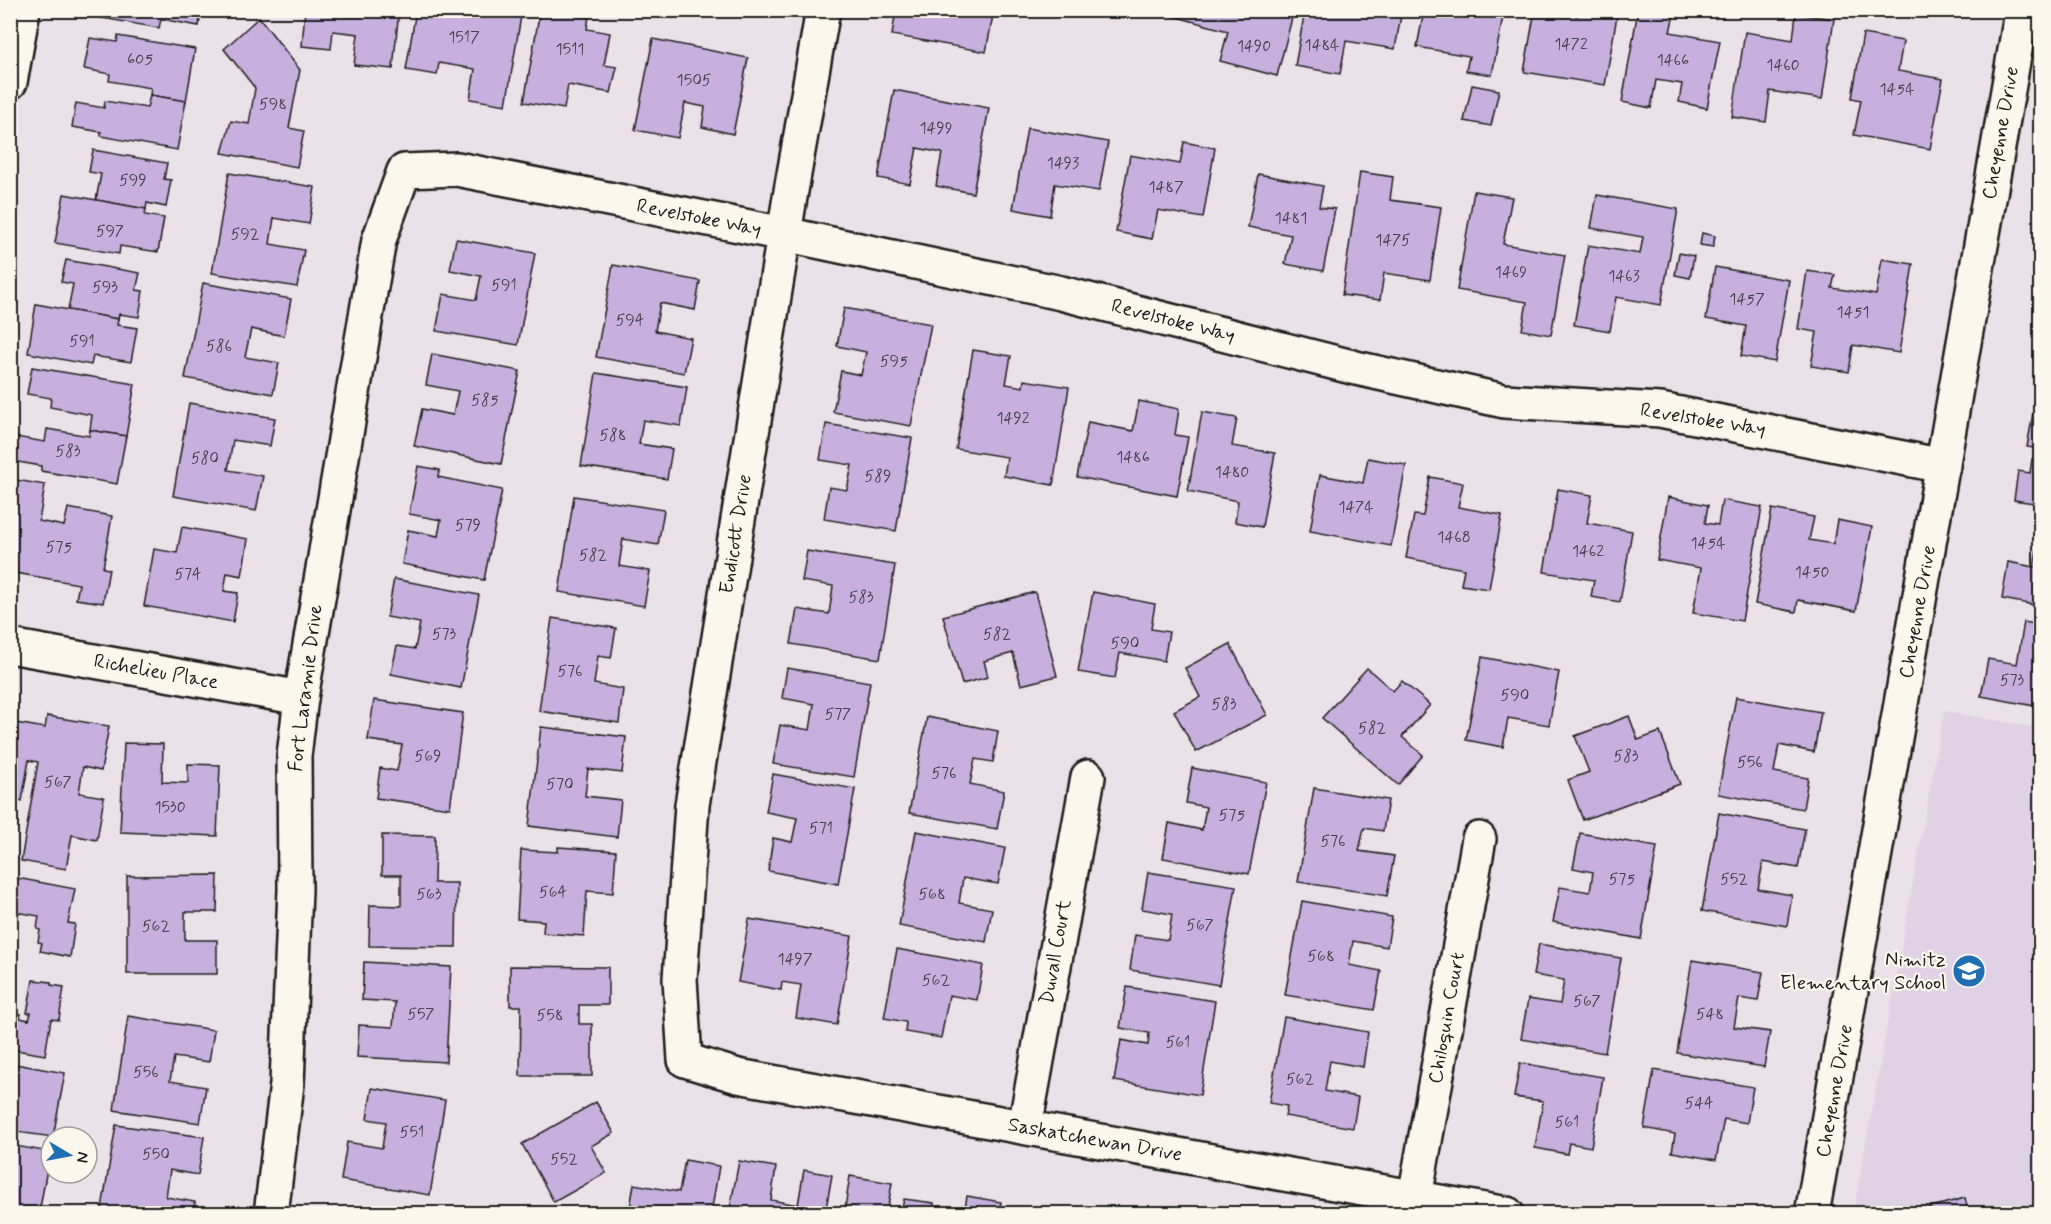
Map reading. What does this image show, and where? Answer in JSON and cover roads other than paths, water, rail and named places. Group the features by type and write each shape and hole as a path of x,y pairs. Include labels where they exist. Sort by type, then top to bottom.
{"street":[{"path":"10,82 23,10"},
{"name":"Endicott Drive","path":"685,1060 680,979 692,806 784,234 823,10"},
{"name":"Cheyenne Drive","path":"1812,1214 2022,10"},
{"name":"Revelstoke Way","path":"404,171 457,169 784,234 1061,293 1356,368 1504,401 1660,410 1943,466"},
{"name":"Fort Laramie Drive","path":"271,1214 287,1084 295,890 294,756 301,698 380,240 404,171"},
{"name":"Richelieu Place","path":"10,646 301,698"},
{"name":"Duvall Court","path":"1024,1127 1088,777"},
{"name":"Chiloquin Court","path":"1415,1197 1479,840"},
{"name":"Saskatchewan Drive","path":"685,1060 738,1076 1507,1214"}],"place":[{"name":"Nimitz Elementary School","path":"1969,971"}]}
